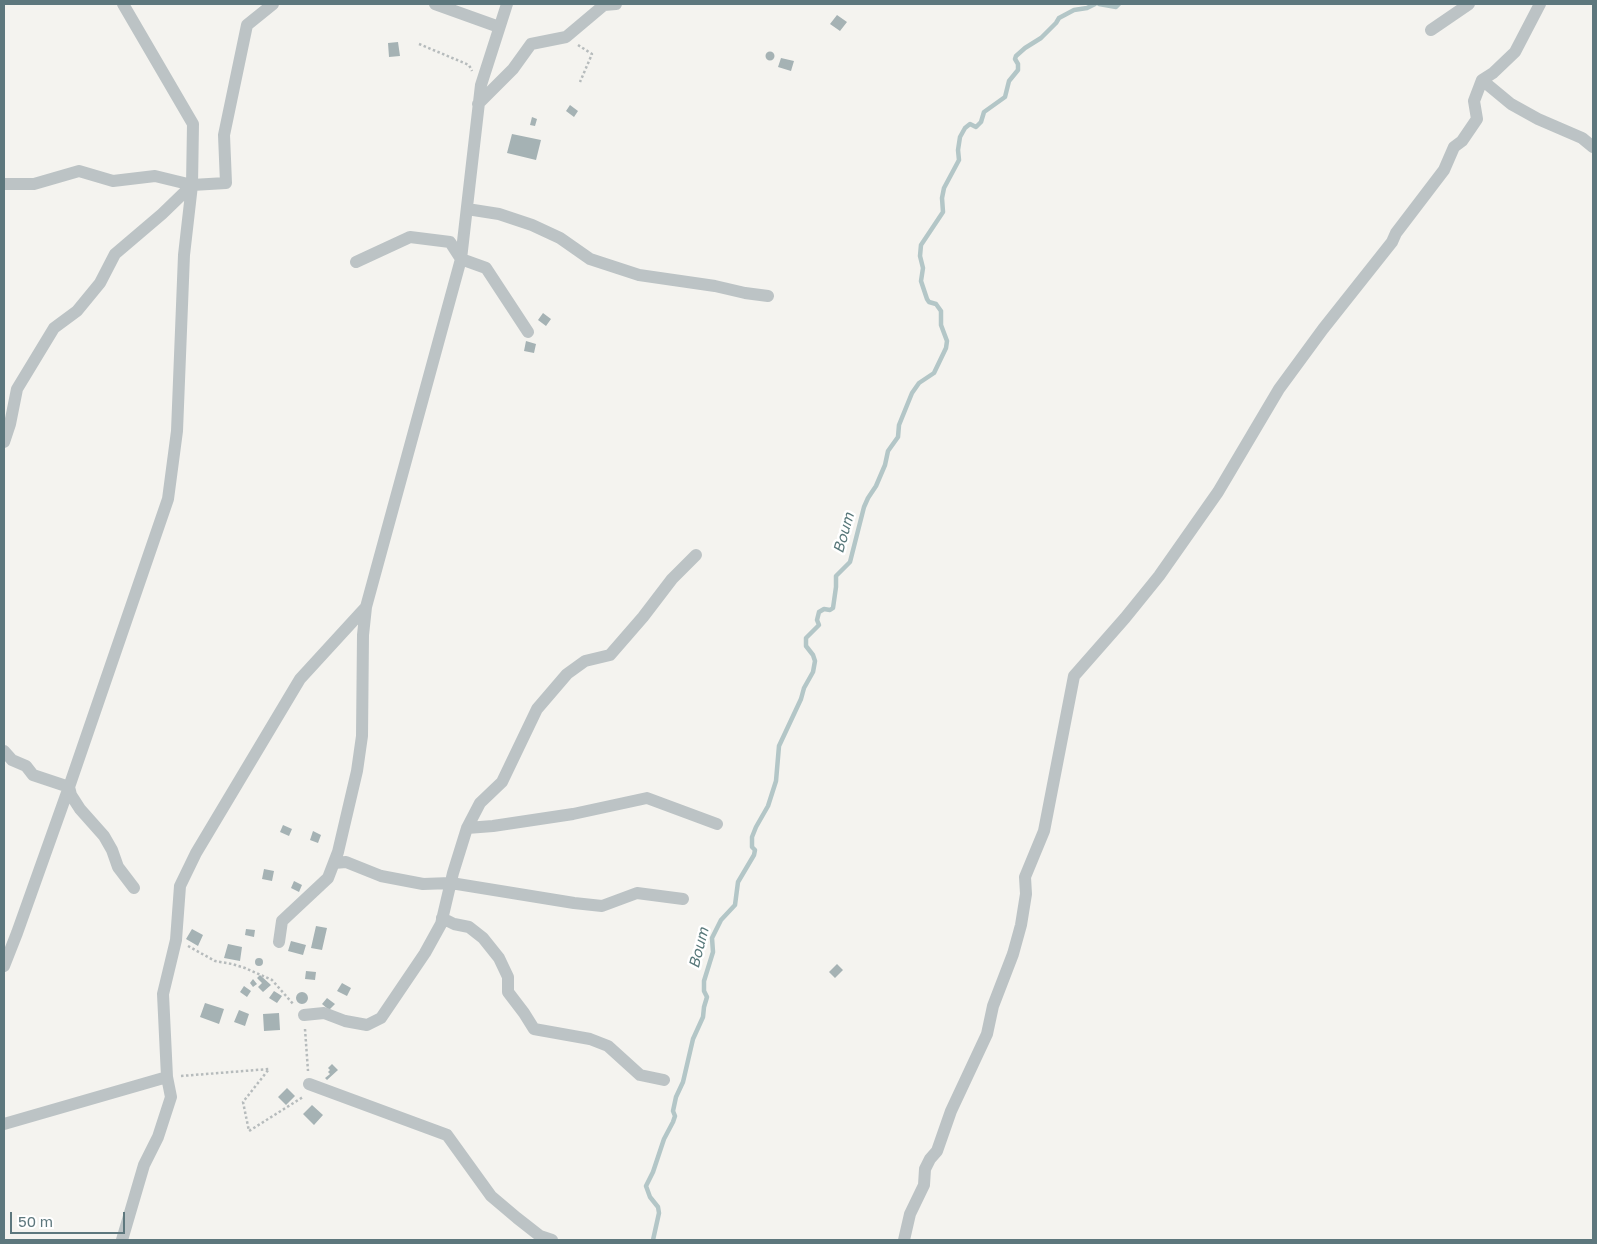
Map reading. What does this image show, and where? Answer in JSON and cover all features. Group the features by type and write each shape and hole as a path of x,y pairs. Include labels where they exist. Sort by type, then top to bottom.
{"street":[{"path":"4,966 69,786 168,499 177,431 184,264 192,185 194,124 123,4"},
{"path":"4,184 34,184 79,171 113,181 155,176 192,185 226,183 224,135 247,25 273,4"},
{"path":"435,4 499,27"},
{"path":"280,942 282,921 328,878 338,852 357,771 362,736 363,635 366,607 461,259 481,85 507,4"},
{"path":"478,104 513,69 531,44 566,38 604,5 616,4"},
{"path":"1431,30 1470,4"},
{"path":"904,1240 910,1214 924,1185 925,1169 930,1159 938,1151 951,1111 987,1034 993,1006 1015,947 1026,894 1026,877 1044,831 1074,676 1159,576 1218,492 1279,389 1323,329 1392,242 1396,233 1444,170 1454,147 1462,141 1477,119 1474,101 1482,80 1493,73 1515,52 1540,4"},
{"path":"1482,80 1511,104 1538,119 1582,138 1593,147"},
{"path":"4,442 10,424 17,389 54,328 77,310 100,283 114,254 162,214 192,185"},
{"path":"467,209 499,214 532,225 560,238 590,259 639,275 768,296"},
{"path":"356,262 410,237 450,242 461,259 486,268 528,332"},
{"path":"304,1016 324,1013 345,1021 366,1025 381,1018 425,953 441,924 467,828 480,803 502,782 537,709 567,674 585,661 610,654 643,618 672,579 696,556"},
{"path":"122,1240 144,1165 158,1137 171,1097 167,1077 163,994 176,940 180,886 196,853 300,679 366,607"},
{"path":"4,751 12,760 26,766 33,775 69,786"},
{"path":"69,786 80,809 104,836 112,850 118,867 134,888"},
{"path":"467,828 573,814 647,798 717,824"},
{"path":"334,863 346,862 381,876 423,884 451,883 534,898 602,906 637,893 683,899"},
{"path":"442,918 454,924 469,927 483,938 499,958 508,977 508,992 534,1029 590,1039 608,1046 640,1075 664,1080"},
{"path":"4,1124 167,1077"},
{"path":"308,1084 447,1135 492,1196 516,1218 540,1236 552,1240"}],"path":[{"path":"566,38 592,54 580,82"},
{"path":"418,44 469,65 481,85"},
{"path":"167,1077 269,1069 243,1102 249,1131 307,1095 308,1084 304,1016 272,980 239,966 216,961 176,940"}],"building":[{"path":"837,15 847,22 840,31 830,24"},
{"path":"398,42 400,56 389,57 388,43"},
{"path":"770,52 774,56 770,60 766,56"},
{"path":"781,58 794,61 791,71 778,67"},
{"path":"570,105 578,111 574,117 566,111"},
{"path":"532,117 537,119 535,126 530,125"},
{"path":"512,134 541,140 536,160 507,153"},
{"path":"543,313 551,319 546,326 538,320"},
{"path":"526,341 536,344 534,353 524,351"},
{"path":"283,825 292,829 289,836 280,832"},
{"path":"313,831 321,835 318,843 310,840"},
{"path":"264,869 274,871 272,881 262,879"},
{"path":"294,881 302,885 299,892 291,888"},
{"path":"316,926 327,928 322,950 311,948"},
{"path":"192,929 203,935 198,946 186,939"},
{"path":"246,929 255,930 254,937 245,935"},
{"path":"291,941 306,945 303,955 288,951"},
{"path":"228,944 242,947 240,961 224,958"},
{"path":"259,958 263,962 259,966 255,962"},
{"path":"837,964 843,970 835,978 829,972"},
{"path":"306,971 316,972 315,980 305,979"},
{"path":"260,975 271,985 263,992 258,987 262,983 257,978"},
{"path":"253,979 257,984 253,987 250,983"},
{"path":"342,983 351,988 347,996 337,991"},
{"path":"244,986 251,991 247,997 240,992"},
{"path":"274,991 282,996 277,1003 269,998"},
{"path":"300,992 304,992 308,998 304,1004 300,1004 296,1000 296,996"},
{"path":"327,998 335,1004 329,1010 322,1004"},
{"path":"205,1003 224,1009 219,1024 200,1017"},
{"path":"239,1010 249,1014 245,1026 234,1022"},
{"path":"279,1013 280,1030 264,1031 263,1014"},
{"path":"332,1064 338,1070 327,1080 325,1078 330,1074 328,1068"},
{"path":"287,1088 295,1096 286,1105 278,1097"},
{"path":"312,1105 323,1115 314,1125 303,1114"}],"waterway":[{"name":"Boum","path":"653,1240 659,1213 658,1207 650,1197 646,1186 653,1172 664,1139 673,1122 676,1097 683,1082 693,1039 703,1017 707,997 704,991 704,981 713,952 712,938 721,920 735,905 738,882 754,855 755,850 752,847 752,837 768,806 776,781 779,746 813,672 815,661 806,646 806,638 819,625 817,620 819,612 824,609 830,610 833,608 836,576 850,562 864,507 876,486 885,465 888,451 898,437 899,425 912,393 919,383 934,373 946,348 947,341 941,325 941,311 936,304 929,302 921,281 923,268 920,256 921,245 943,212 942,198 944,188 959,160 960,137 965,128 970,124 976,127 981,122 984,112 1005,97 1009,81 1018,70 1016,56 1041,38 1059,18 1074,10 1087,8 1095,4"},
{"name":"Boum","path":"1099,4 1116,7 1119,4"}]}
